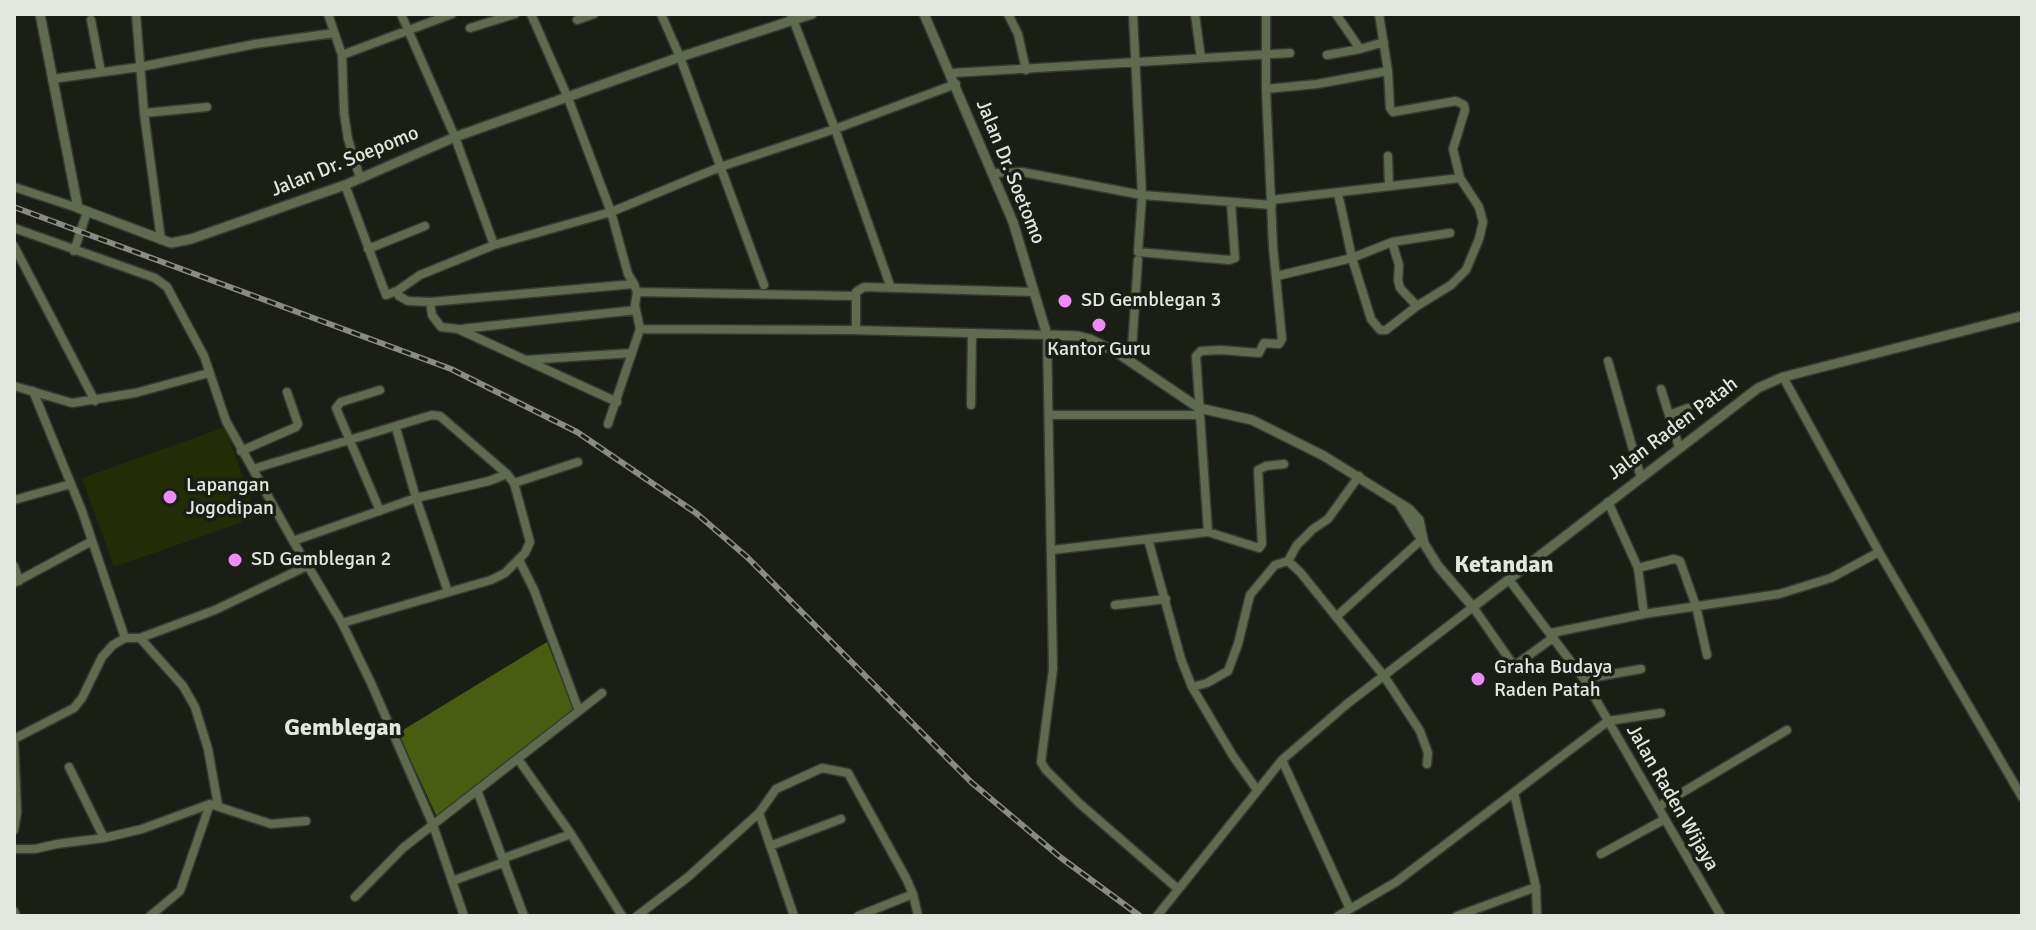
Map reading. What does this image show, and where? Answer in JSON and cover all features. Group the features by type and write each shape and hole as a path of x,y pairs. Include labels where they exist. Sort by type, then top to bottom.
{"street":[{"path":"40,14 83,210 74,251"},
{"path":"136,14 144,113 161,240"},
{"path":"328,14 342,55 344,113 360,178"},
{"path":"401,14 455,137 494,245"},
{"path":"342,55 452,14"},
{"path":"470,28 515,14"},
{"path":"531,14 568,98 611,212 628,274 636,288 640,329 608,424"},
{"path":"577,20 594,14"},
{"path":"661,14 680,57 764,285"},
{"name":"Jalan Dr. Soepomo","path":"83,210 171,243 191,239 345,185 455,137 792,17 812,14"},
{"name":"Jalan Dr. Soetomo","path":"924,14 954,78 1021,242 1047,335"},
{"path":"1008,14 1018,34 1026,70"},
{"path":"1133,14 1142,195 1138,252 1235,258 1231,203"},
{"path":"1195,14 1201,58"},
{"path":"1208,532 1195,361 1199,353 1221,350 1259,353 1264,343 1282,342 1266,89 1266,14"},
{"path":"1336,14 1360,49"},
{"path":"1338,193 1352,258 1371,319 1380,330 1386,330 1451,285 1466,270 1479,239 1482,215 1460,178 1453,149 1464,105 1456,101 1393,112 1390,108 1379,14"},
{"path":"792,17 891,288"},
{"path":"91,20 101,72"},
{"path":"52,79 334,33"},
{"path":"1327,55 1384,42"},
{"path":"345,185 386,295 420,275 494,245 611,212 720,167 835,129 954,78 1026,70 1290,53"},
{"path":"1266,89 1317,84 1388,71"},
{"path":"144,113 207,107"},
{"path":"1388,156 1389,186"},
{"path":"993,173 1022,172 1142,195 1231,203 1272,203 1460,178"},
{"path":"14,187 83,210"},
{"path":"368,249 425,226"},
{"path":"14,228 163,283 177,301 209,373 222,413 241,451 342,623 433,825 464,916"},
{"path":"1277,276 1352,258 1392,242 1450,233"},
{"path":"1392,242 1399,265 1400,288 1417,306"},
{"path":"14,246 18,266 95,401"},
{"path":"1131,362 1138,260"},
{"path":"856,330 856,296 857,291 864,287 1034,292"},
{"path":"397,291 408,301 430,302 636,288 856,296"},
{"path":"430,302 437,324 458,329 617,402"},
{"path":"458,329 636,310"},
{"name":"Jalan Raden Patah","path":"1473,607 1750,393 1783,377 2022,316"},
{"path":"640,329 856,330 1085,337 1131,362 1199,411"},
{"path":"971,405 972,333"},
{"path":"1047,335 1053,669 1041,762 1079,803 1178,889"},
{"path":"524,360 632,353"},
{"path":"1608,361 1641,478"},
{"path":"14,386 60,402 72,403 95,401 209,373"},
{"path":"1783,377 1879,552 2022,797"},
{"path":"1661,389 1679,447"},
{"path":"380,390 337,404 336,408 380,511"},
{"path":"33,391 71,484 125,638"},
{"path":"241,451 296,427 298,424 287,392"},
{"path":"1669,415 1688,408"},
{"path":"1050,415 1199,411 1252,420 1359,476 1409,509 1419,520 1422,542 1514,666 1552,635 1644,614 1779,594 1831,578 1879,552"},
{"path":"253,469 432,415 440,416 514,483 530,542 519,560 505,573 491,580 342,623"},
{"path":"396,428 448,592"},
{"path":"514,483 578,462"},
{"path":"1052,550 1208,532 1255,549 1261,546 1258,470 1284,464"},
{"path":"293,541 416,498 507,474"},
{"path":"1192,687 1214,680 1228,671 1250,595 1275,565 1288,561 1306,536 1328,519 1359,476"},
{"path":"14,500 71,484"},
{"path":"1608,502 1638,568 1644,614"},
{"path":"1148,539 1181,659 1192,687 1257,790"},
{"path":"14,566 17,582 92,541"},
{"path":"1336,617 1422,542"},
{"path":"1638,568 1674,559 1680,561 1696,606 1707,655"},
{"path":"519,560 534,590 579,711"},
{"path":"1288,561 1384,676 1420,731 1428,753 1427,764"},
{"path":"14,830 17,812 14,740 74,708 102,657 113,645 125,638 140,638 215,610 307,566"},
{"name":"Jalan Raden Wijaya","path":"1510,581 1584,679 1721,916"},
{"path":"1115,605 1166,599"},
{"path":"1171,916 1159,913 1282,760 1473,607"},
{"path":"140,638 183,686 195,707 208,749 214,805 180,891 150,916"},
{"path":"1584,679 1641,669"},
{"path":"355,897 386,864 433,825 602,693"},
{"path":"1338,916 1396,882 1608,721 1661,713"},
{"path":"1658,807 1787,730"},
{"path":"518,759 571,834 622,916"},
{"path":"1282,760 1353,908 1360,916"},
{"path":"69,767 104,838"},
{"path":"637,916 688,877 759,813 776,789 822,768 848,773 913,894 918,916"},
{"path":"477,790 524,916"},
{"path":"1514,793 1536,887 1537,916"},
{"path":"14,849 35,849 104,838 214,805 271,824 306,821"},
{"path":"759,813 794,916"},
{"path":"770,846 841,819"},
{"path":"1601,854 1665,819"},
{"path":"452,881 571,834"},
{"path":"1457,916 1536,887"},
{"path":"858,916 913,894"}],"shaded area":[{"name":"Lapangan Jogodipan","path":"225,427 257,517 114,567 82,478"},
{"path":"547,642 575,713 437,817 398,733"}],"railway":[{"path":"14,207 451,369 577,432 696,513 747,557 971,782 1060,857 1140,916"}],"place":[{"name":"SD Gemblegan 3","path":"1065,301"},
{"name":"Kantor Guru","path":"1099,325"},
{"name":"Lapangan Jogodipan","path":"170,497"},
{"name":"SD Gemblegan 2","path":"235,560"},
{"name":"Graha Budaya Raden Patah","path":"1478,679"}],"district":[{"name":"Ketandan","path":"1504,566"},
{"name":"Gemblegan","path":"343,729"}]}
